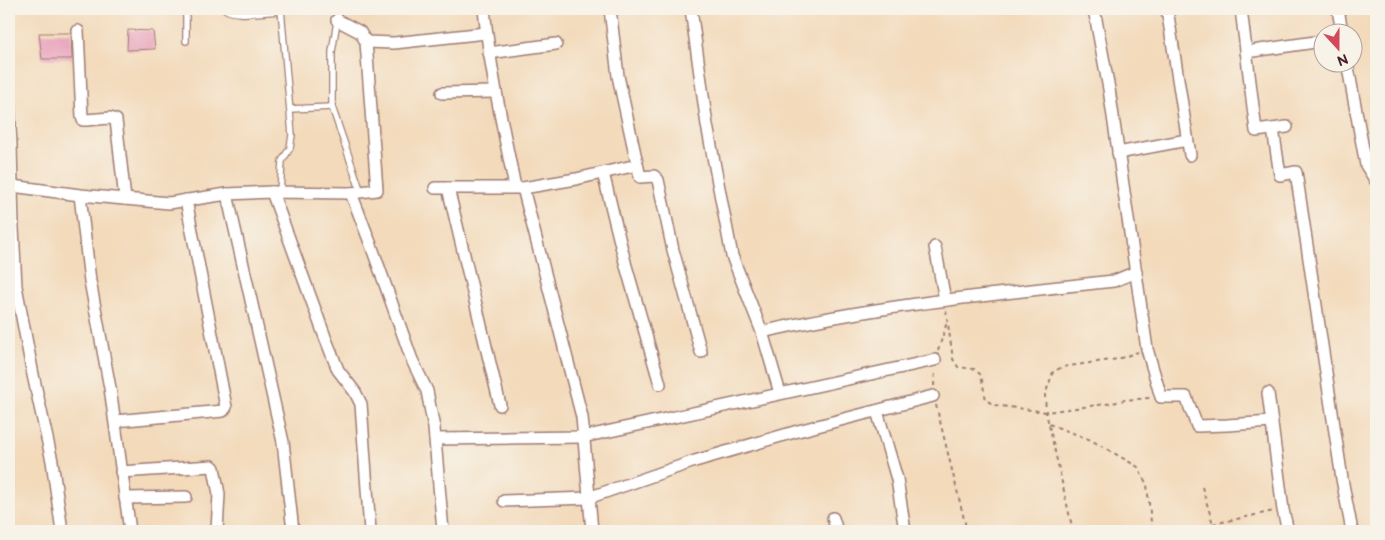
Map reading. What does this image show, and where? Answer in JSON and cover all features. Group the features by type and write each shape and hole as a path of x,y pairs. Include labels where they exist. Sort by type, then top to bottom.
{"street":[{"path":"484,9 496,92 519,188 582,417 592,531"},
{"path":"610,9 618,76 640,177 654,176 658,180 673,250 701,352"},
{"path":"692,9 707,125 732,256 762,332 780,393"},
{"path":"1094,9 1109,89 1147,349 1162,398 1186,397 1197,426 1272,422"},
{"path":"1167,9 1190,154"},
{"path":"1241,9 1256,131 1287,127"},
{"path":"1338,9 1340,22"},
{"path":"12,186 80,195 169,203 227,194 276,192 356,193 377,190 366,42 360,32 338,15"},
{"path":"78,32 82,117 83,120 110,118 116,120 125,199"},
{"path":"366,42 394,43 486,33"},
{"path":"1246,52 1312,42"},
{"path":"490,52 556,44"},
{"path":"1349,72 1366,165 1376,181"},
{"path":"442,92 496,92"},
{"path":"9,106 16,286 52,461 62,531"},
{"path":"1273,129 1280,175 1296,172 1340,470 1352,531"},
{"path":"1118,153 1188,140"},
{"path":"435,188 519,188 576,179 637,165"},
{"path":"603,173 626,266 660,384"},
{"path":"448,188 500,405"},
{"path":"276,192 338,370 355,392 361,404 370,531"},
{"path":"356,193 371,245 412,360 427,391 435,439 443,531"},
{"path":"227,194 282,442 293,531"},
{"path":"80,195 90,281 110,388 130,531"},
{"path":"115,421 223,411 226,407 186,200"},
{"path":"935,247 945,300"},
{"path":"762,332 806,322 945,300 1114,281 1136,272"},
{"path":"435,439 583,437 935,360"},
{"path":"1268,393 1283,510 1288,531"},
{"path":"504,501 588,498 694,461 798,431 933,396"},
{"path":"877,411 897,479 905,531"},
{"path":"122,472 212,466 219,494 217,531"},
{"path":"125,498 186,497"},
{"path":"833,518 838,531"}],"lane":[{"path":"186,9 186,42"},
{"path":"225,9 235,13 282,10 292,135 290,148 282,161 276,192"},
{"path":"338,15 331,64 332,107 356,193"},
{"path":"290,109 332,107"}],"path":[{"path":"945,300 953,359 958,367 974,369 981,374 986,400 994,405 1046,412 1124,400 1162,398"},
{"path":"948,320 935,360 933,396 967,531"},
{"path":"1072,531 1046,412 1045,395 1052,372 1062,366 1118,359 1147,349"},
{"path":"1049,424 1091,440 1138,467 1147,485 1152,531"},
{"path":"1202,487 1213,531"},
{"path":"1212,524 1283,510"}],"building":[{"path":"128,30 153,31 155,49 127,50"},
{"path":"39,33 71,33 72,59 42,59"}]}
